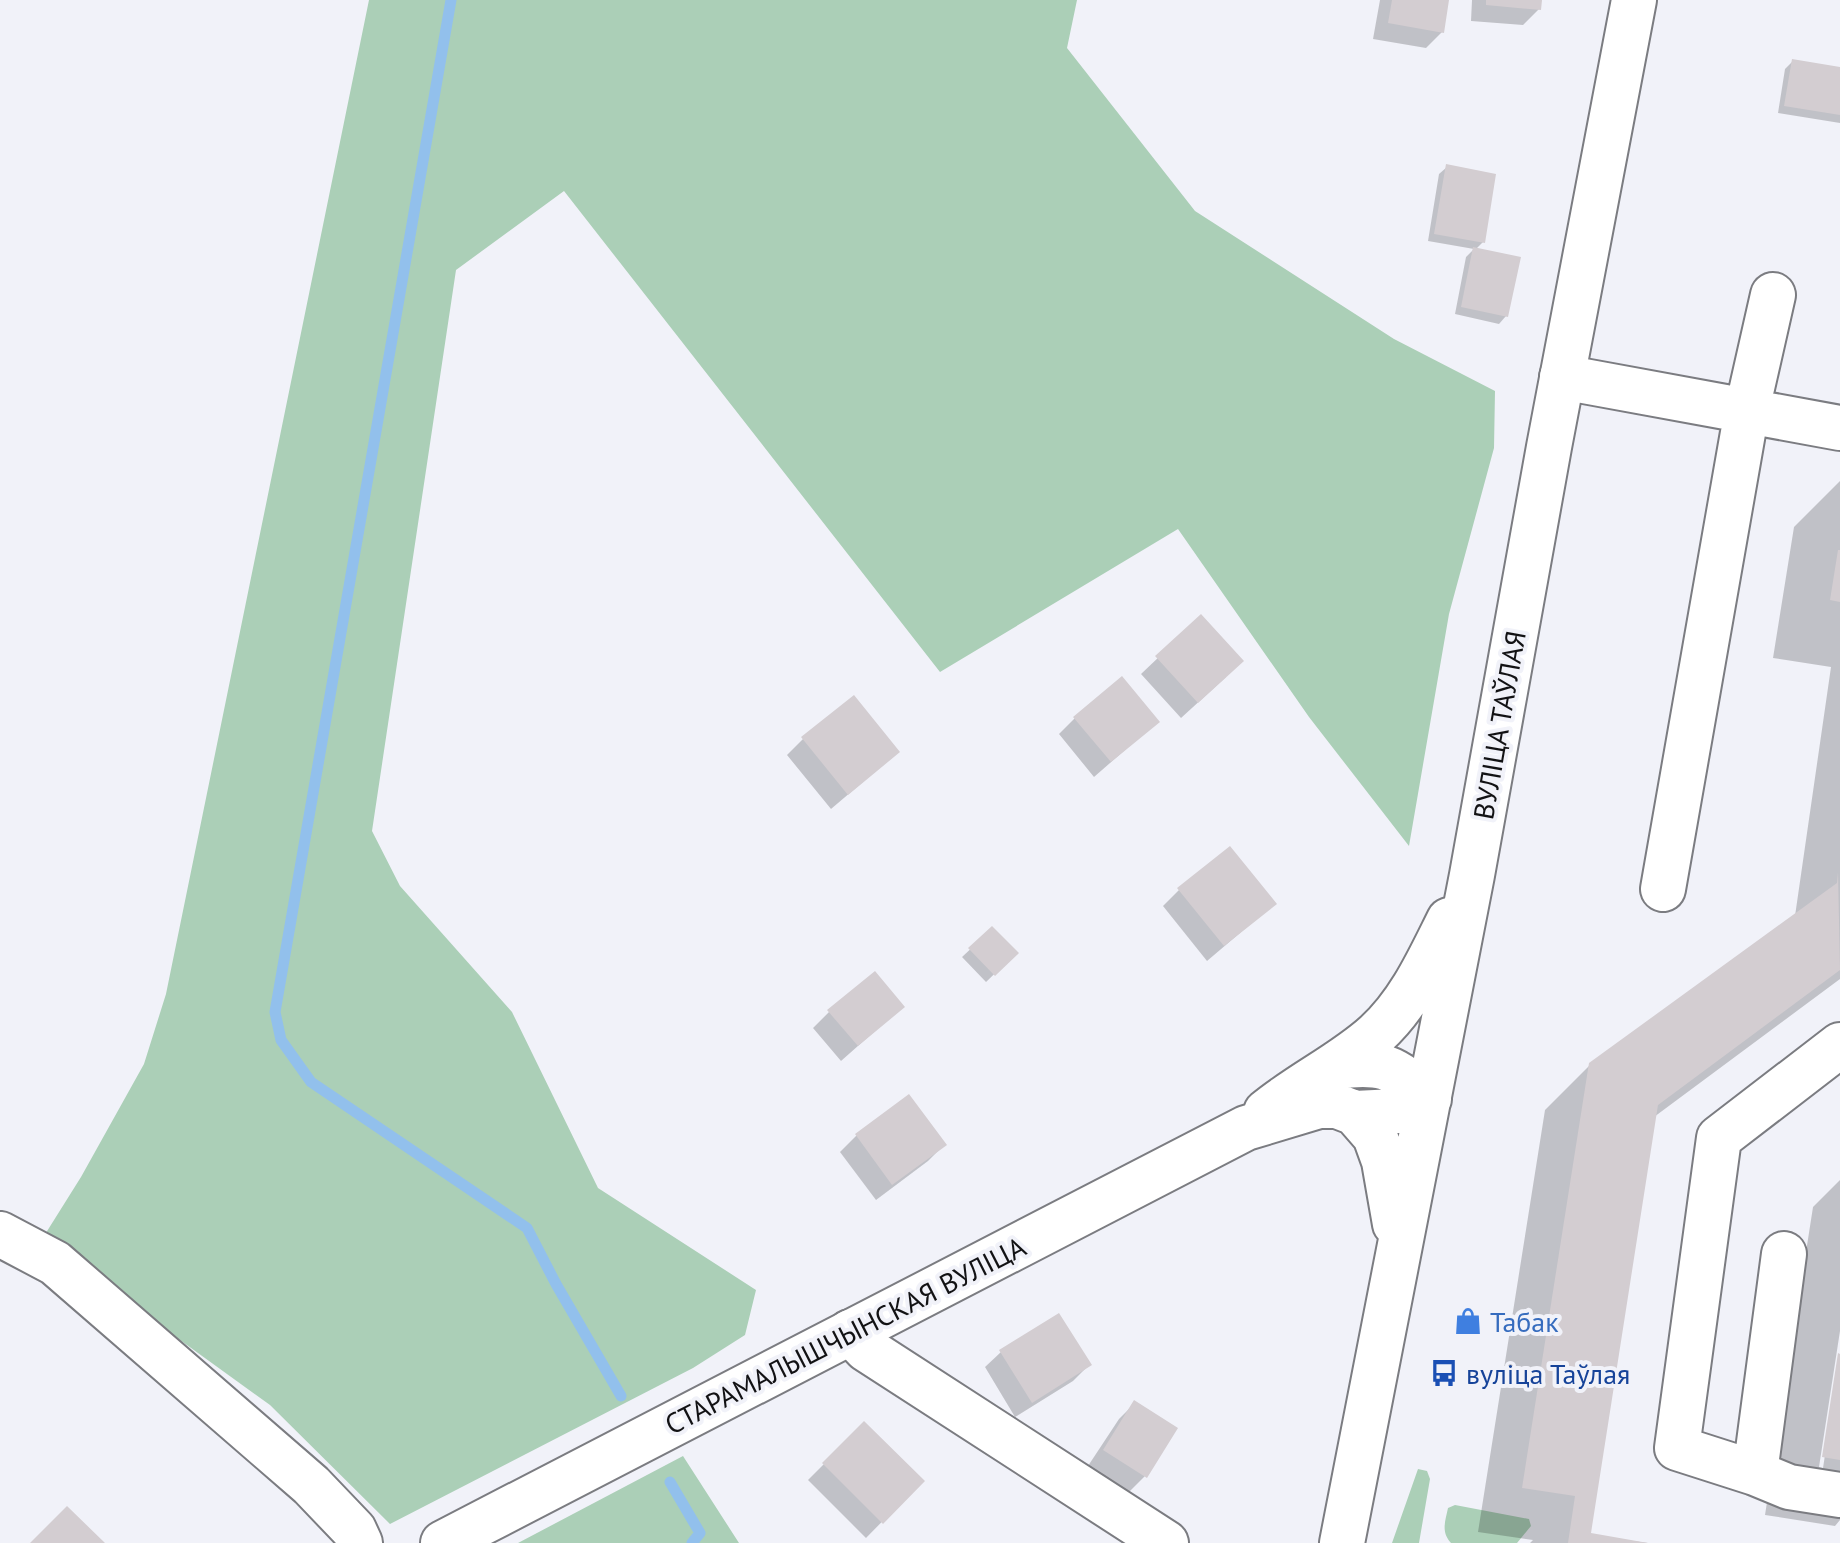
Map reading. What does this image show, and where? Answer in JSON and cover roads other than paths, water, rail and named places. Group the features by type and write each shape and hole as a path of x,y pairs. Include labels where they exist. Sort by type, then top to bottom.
{"main road":[{"name":"ВУЛІЦА ТАЎЛАЯ","path":"1342,1543 1472,875 1634,0"},
{"path":"1663,889 1747,410 1773,295"},
{"path":"1562,377 1840,428"},
{"path":"1246,1128 1288,1094 1334,1067 1377,1033 1404,1003 1472,875"},
{"path":"1840,1045 1719,1138 1677,1448 1789,1487 1840,1495"},
{"path":"1246,1128 1319,1106 1337,1106 1355,1113 1396,1111 1429,1099 1404,1076 1371,1062 1334,1067"},
{"path":"1355,1113 1375,1136 1384,1161 1399,1250"},
{"name":"СТАРАМАЛЫШЧЫНСКАЯ ВУЛІЦА","path":"443,1543 1246,1128"},
{"path":"0,1234 55,1263 311,1485 354,1530 360,1543"},
{"path":"1755,1473 1784,1254"},
{"path":"850,1332 866,1349 1166,1543"}],"waterway":[{"path":"451,0 275,1012 281,1040 311,1082 527,1228 621,1396"},
{"path":"670,1482 700,1533 692,1543"}],"place":[{"name":"Табак","path":"1468,1321"},
{"name":"вуліца Таўлая","path":"1444,1373"}]}
